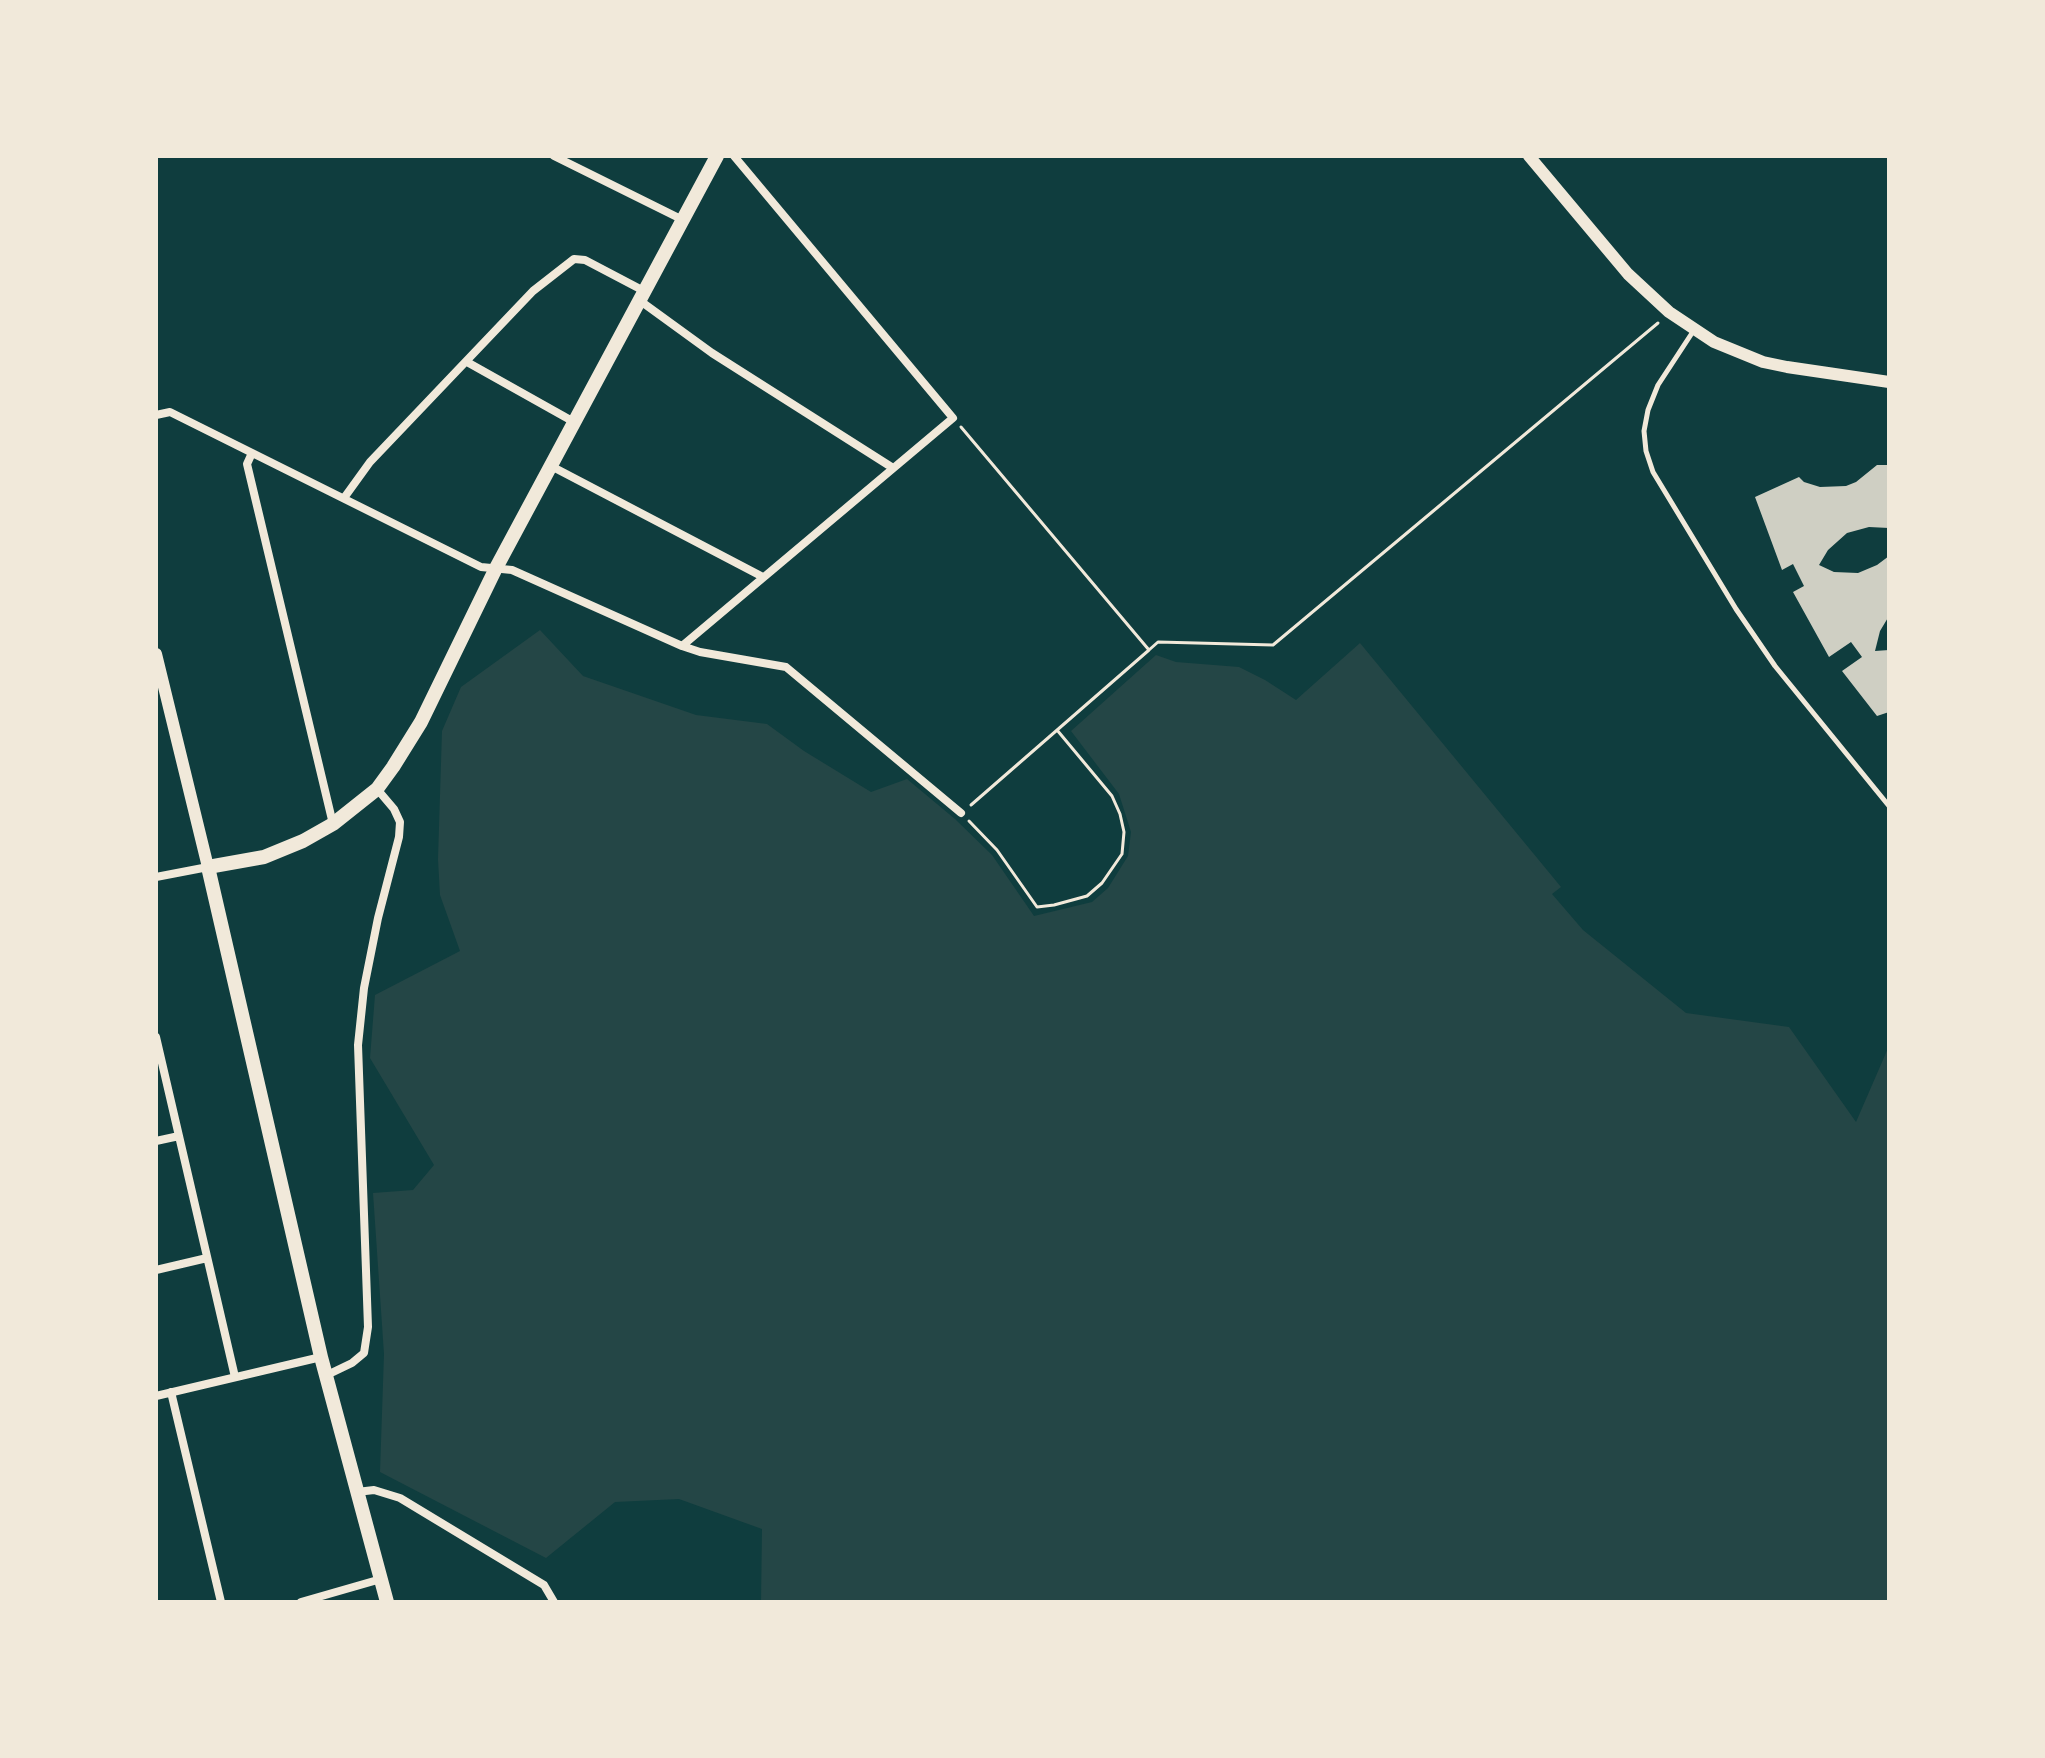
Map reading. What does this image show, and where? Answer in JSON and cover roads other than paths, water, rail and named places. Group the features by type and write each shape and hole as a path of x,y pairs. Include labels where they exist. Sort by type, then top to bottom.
{"main road":[{"path":"387,1602 321,1357 208,867 264,857 303,841 333,824 377,789 421,722 496,568 717,156"}],"street":[{"path":"554,156 683,220"},
{"path":"682,646 953,418 734,156"},
{"path":"1529,156 1628,274 1669,312 1714,342 1763,362 1889,382"},
{"path":"344,498 370,462 533,291 574,259 585,260 642,295 712,353 893,468"},
{"path":"467,362 574,422"},
{"path":"156,415 170,412 481,567 512,570 700,652 786,667 961,813"},
{"path":"252,453 247,464 333,824"},
{"path":"551,466 763,577"},
{"path":"156,654 208,867 156,877"},
{"path":"327,1375 352,1363 364,1353 368,1327 358,1045 364,988 400,822 394,809 377,789"},
{"path":"156,1037 235,1377"},
{"path":"156,1141 179,1136"},
{"path":"156,1270 207,1258"},
{"path":"156,1396 321,1357"},
{"path":"171,1392 221,1602"},
{"path":"357,1492 374,1490 400,1498 544,1585 554,1602"},
{"path":"301,1602 381,1579"}],"lane":[{"path":"1694,329 1658,385 1648,410 1644,431 1653,472 1736,609 1775,666 1889,806"}]}
